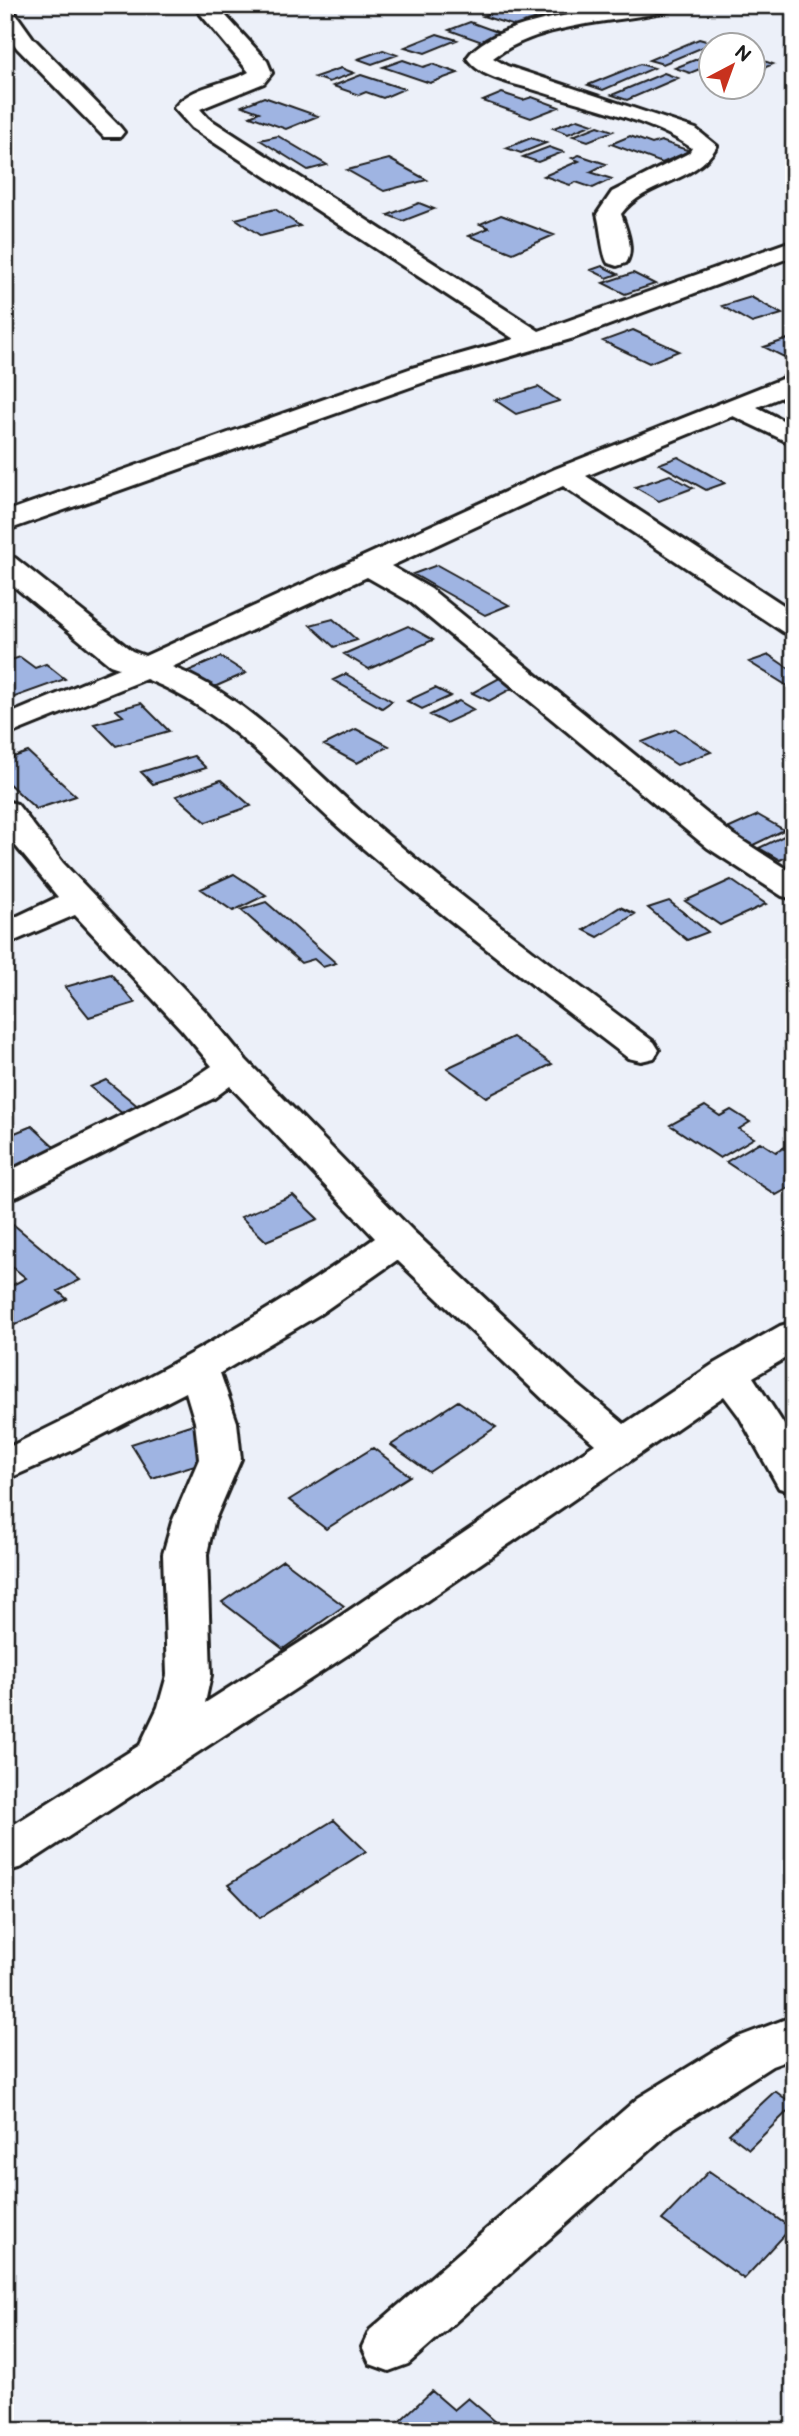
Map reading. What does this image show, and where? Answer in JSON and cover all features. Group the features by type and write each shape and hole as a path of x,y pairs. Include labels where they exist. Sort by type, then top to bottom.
{"street":[{"path":"204,5 259,66 261,73 256,78 198,100 186,108 200,123 534,340"},
{"path":"617,258 615,233 609,214 621,197 698,158 705,146 688,134 499,71 478,58 494,43 542,27 634,14 663,5"},
{"path":"5,15 25,43 112,132"},
{"path":"5,522 421,374 565,332 794,247"},
{"path":"758,260 782,273"},
{"path":"5,727 145,668 565,475 794,382"},
{"path":"734,406 794,437"},
{"path":"565,475 794,626"},
{"path":"5,564 103,646 121,658 202,694 248,727 359,828 444,899 641,1050"},
{"path":"368,565 420,595 720,841 794,889"},
{"path":"5,811 79,900 194,1022 233,1068 399,1240 558,1390 622,1445"},
{"path":"5,935 79,900"},
{"path":"5,1188 201,1090 233,1068"},
{"path":"5,1466 113,1415 198,1367 311,1301 399,1240"},
{"path":"5,1854 345,1635 729,1373 794,1335"},
{"path":"157,1756 181,1707 189,1675 185,1554 193,1522 220,1460 216,1422 198,1367"},
{"path":"729,1373 756,1410 794,1478"},
{"path":"389,2347 656,2113 754,2052 794,2036"}],"building":[{"path":"507,6 542,17 518,27 483,16"},
{"path":"470,22 503,34 482,42 449,30"},
{"path":"437,34 457,40 425,53 405,47"},
{"path":"698,39 698,49 663,64 649,60"},
{"path":"383,50 397,55 372,64 358,59"},
{"path":"698,59 698,70 690,73 675,68"},
{"path":"403,60 423,67 432,64 458,73 430,83 383,67"},
{"path":"640,64 654,68 603,90 588,85"},
{"path":"341,68 354,73 329,82 315,77"},
{"path":"664,73 678,78 627,100 612,95"},
{"path":"361,75 404,89 383,98 366,92 359,95 333,86"},
{"path":"502,93 523,100 532,97 559,107 531,118 483,101"},
{"path":"264,97 318,116 286,129 250,116 259,112 242,106"},
{"path":"578,119 593,124 568,134 553,128"},
{"path":"598,126 613,131 588,141 573,136"},
{"path":"278,136 327,165 308,170 260,140"},
{"path":"630,136 652,144 661,141 690,151 662,163 611,144"},
{"path":"531,138 546,143 521,153 506,148"},
{"path":"549,147 563,152 538,162 523,157"},
{"path":"579,155 606,164 590,172 612,179 593,188 576,182 570,185 544,176 579,161 572,158"},
{"path":"389,159 427,180 384,191 347,170"},
{"path":"419,203 434,209 403,221 388,215"},
{"path":"275,209 300,226 261,236 236,219"},
{"path":"501,215 554,235 513,253 469,236 489,228 480,224"},
{"path":"602,266 618,274 607,278 591,270"},
{"path":"633,273 655,284 625,294 603,283"},
{"path":"751,297 782,314 752,323 722,306"},
{"path":"633,330 679,351 649,363 603,341"},
{"path":"794,337 794,362 764,347"},
{"path":"538,387 559,401 516,414 495,400"},
{"path":"678,457 725,483 706,490 659,464"},
{"path":"670,475 693,488 659,501 635,487"},
{"path":"437,565 509,605 485,615 413,574"},
{"path":"333,619 357,640 334,647 310,625"},
{"path":"408,626 433,640 369,669 344,654"},
{"path":"769,655 794,672 794,690 749,662"},
{"path":"20,657 35,668 46,664 65,679 12,698 5,693 5,662"},
{"path":"221,657 246,673 212,688 186,672"},
{"path":"346,674 392,701 382,708 333,680"},
{"path":"505,675 522,683 489,701 472,693"},
{"path":"435,688 451,696 422,709 407,701"},
{"path":"459,701 474,710 446,723 430,715"},
{"path":"141,703 169,731 116,746 94,724 123,716 116,710"},
{"path":"356,729 389,746 357,763 324,745"},
{"path":"676,729 711,752 677,765 642,742"},
{"path":"28,752 76,796 36,809 5,780 5,760"},
{"path":"194,756 206,768 153,784 141,772"},
{"path":"221,780 251,806 206,822 176,796"},
{"path":"758,815 784,830 749,847 723,831"},
{"path":"794,831 794,853 780,860 759,848"},
{"path":"234,874 266,895 233,911 201,889"},
{"path":"731,880 766,904 720,925 685,901"},
{"path":"669,901 708,932 687,940 648,908"},
{"path":"266,902 336,963 323,967 314,959 301,963 241,910"},
{"path":"620,907 635,914 598,937 584,930"},
{"path":"111,974 135,1003 89,1017 65,987"},
{"path":"513,1037 552,1064 486,1097 447,1068"},
{"path":"106,1080 145,1112 129,1119 90,1087"},
{"path":"705,1106 720,1116 731,1110 750,1122 739,1129 754,1138 720,1158 670,1125"},
{"path":"32,1126 57,1149 5,1171 5,1137"},
{"path":"760,1142 776,1152 787,1146 794,1150 794,1185 776,1195 726,1162"},
{"path":"293,1195 318,1219 266,1241 241,1217"},
{"path":"14,1225 80,1280 58,1291 67,1299 5,1330 5,1289 26,1278 5,1261 5,1229"},
{"path":"458,1401 496,1427 429,1472 391,1445"},
{"path":"193,1424 215,1459 152,1478 131,1444"},
{"path":"373,1448 410,1476 326,1529 289,1500"},
{"path":"283,1560 344,1606 283,1649 222,1602"},
{"path":"334,1820 366,1851 260,1918 228,1885"},
{"path":"775,2091 794,2105 749,2149 729,2134"},
{"path":"709,2171 791,2228 744,2279 662,2220"},
{"path":"432,2391 454,2410 468,2398 496,2422 487,2431 389,2431"}]}
